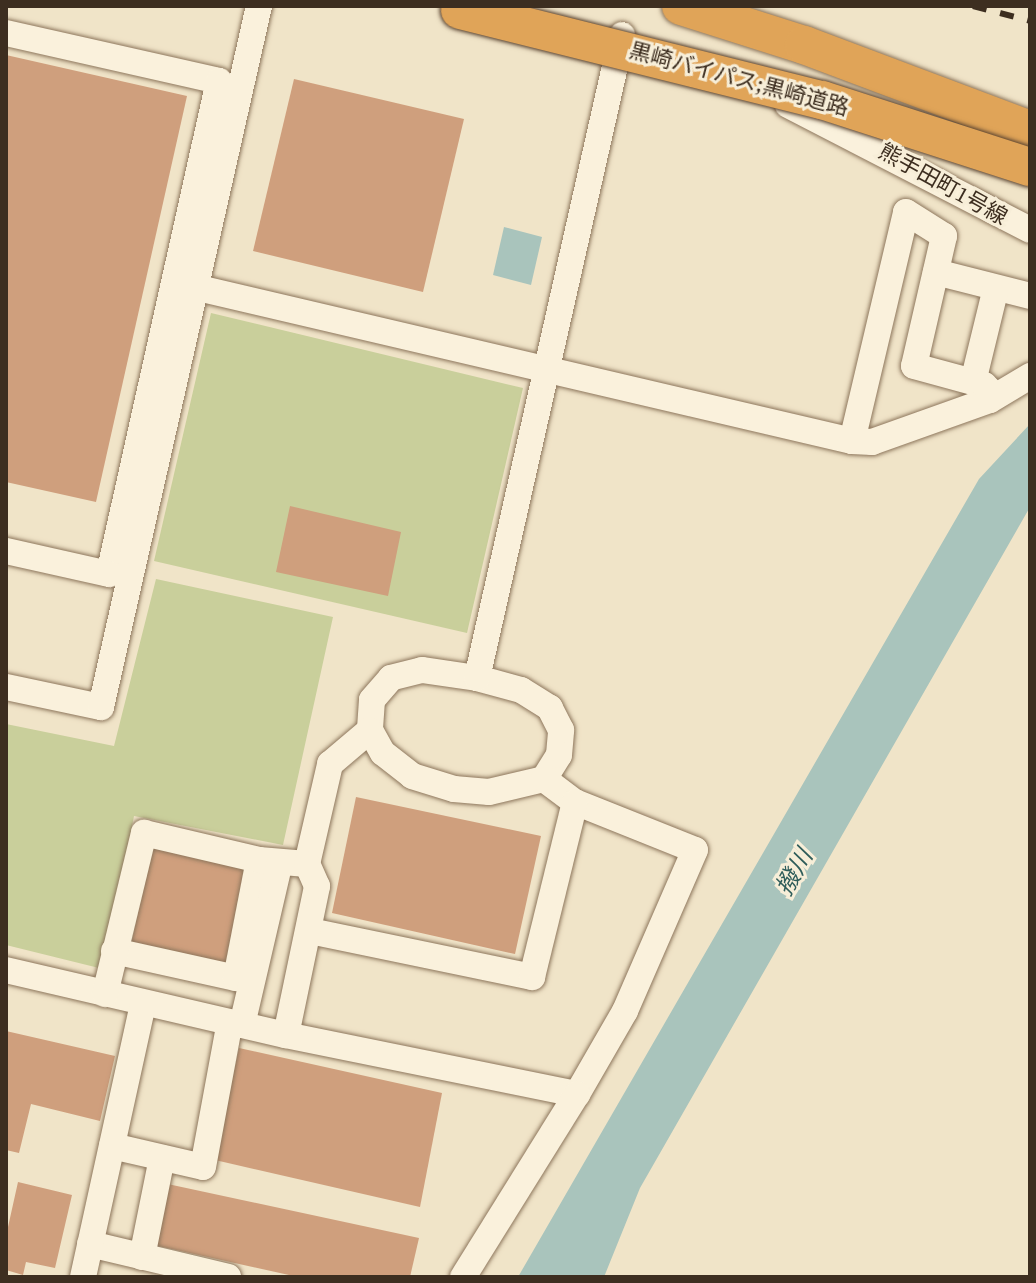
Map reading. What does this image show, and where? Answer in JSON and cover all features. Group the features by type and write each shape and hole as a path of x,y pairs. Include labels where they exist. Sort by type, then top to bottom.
{"highway":[{"name":"黒崎バイパス;黒崎道路","path":"443,6 571,34 822,100 1030,167"},
{"name":"黒崎バイパス;黒崎道路","path":"681,6 804,45 1030,130"}],"street":[{"path":"6,687 101,707 259,6"},
{"name":"熊手田町1号線","path":"497,6 622,35 845,131 1030,230"},
{"path":"6,33 219,81 109,574 6,551"},
{"path":"477,678 622,35"},
{"path":"852,441 906,212 944,236 914,366 973,382 996,396"},
{"path":"936,272 1030,296"},
{"path":"194,287 852,441 872,442 996,396 1030,376"},
{"path":"973,382 996,288"},
{"path":"422,670 477,678 521,690 550,708 561,730 559,755 544,779 489,792 454,789 412,776 383,753 370,730 372,700 391,678 422,670"},
{"path":"286,1035 310,931 317,886 307,864 330,764 370,730"},
{"path":"463,1277 625,1011 695,850 575,802 544,779"},
{"path":"310,931 532,977 575,802"},
{"path":"105,994 144,833 269,861 307,864"},
{"path":"114,951 236,978 269,861"},
{"path":"112,1146 203,1167 269,861"},
{"path":"6,970 143,1004 577,1094"},
{"path":"83,1277 143,1004"},
{"path":"142,1257 162,1158"},
{"path":"90,1244 228,1277"}],"green space":[{"path":"211,313 523,388 467,633 154,561"},
{"path":"156,579 333,617 283,845 134,816 103,969 6,945 6,724 114,746"}],"water":[{"path":"504,227 542,237 531,285 493,275"},
{"name":"撥川","path":"1030,424 1030,507 640,1188 604,1277 518,1277 979,479"}],"building":[{"path":"6,55 187,96 96,502 6,482"},
{"path":"294,79 464,119 423,292 253,251"},
{"path":"290,506 401,532 388,596 276,572"},
{"path":"356,797 541,836 515,954 332,913"},
{"path":"152,848 249,869 228,965 131,945"},
{"path":"6,1031 115,1056 100,1121 31,1104 19,1153 6,1150"},
{"path":"239,1048 442,1093 420,1207 215,1160"},
{"path":"18,1182 72,1195 55,1268 26,1262 23,1275 6,1270 6,1236"},
{"path":"163,1183 419,1238 410,1277 298,1277 149,1244"}],"railway":[{"path":"973,6 1030,21"}]}
